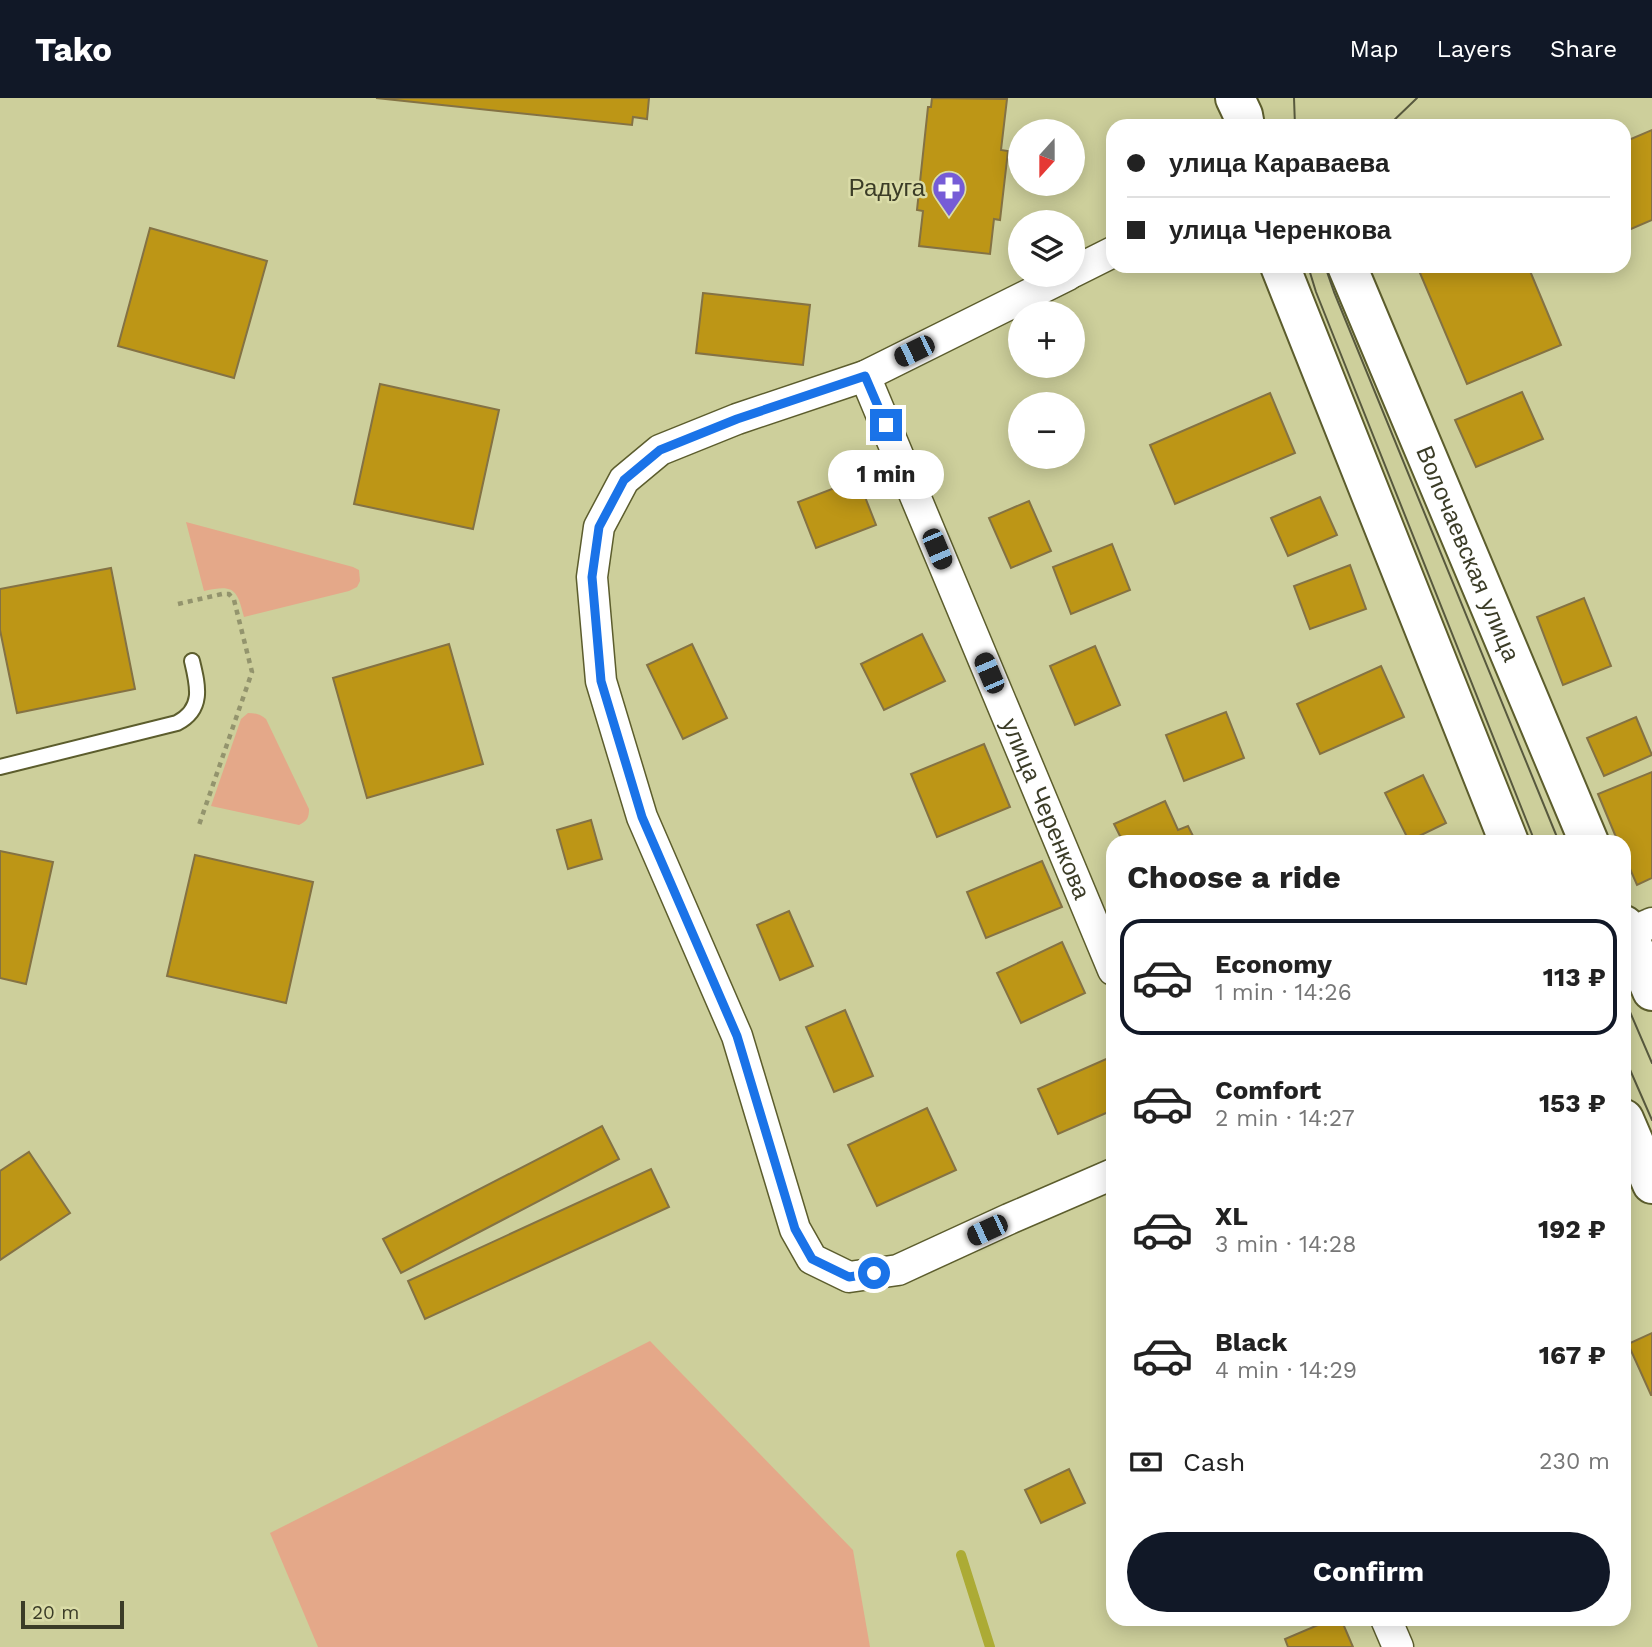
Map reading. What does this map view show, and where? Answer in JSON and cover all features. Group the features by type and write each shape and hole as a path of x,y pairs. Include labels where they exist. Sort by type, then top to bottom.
{"main road":[{"path":"1283,273 1506,835"},
{"name":"Волочаевская улица","path":"1350,273 1586,835"},
{"path":"1632,929 1652,991"},
{"path":"1631,1135 1652,1184"}],"street":[{"path":"1085,267 1106,256"},
{"path":"1044,287 865,376 737,419 660,450 624,480 599,527 592,577 601,681 642,817 737,1036 795,1229 812,1259 849,1277 898,1270 1106,1177"},
{"name":"улица Черенкова","path":"865,376 1106,953"},
{"path":"1389,1626 1398,1647"}],"lane":[{"path":"0,766 177,723 187,718 196,700 198,688 191,661"}],"path":[{"path":"178,604 229,594 234,600 252,673 198,828"}],"shaded area":[{"path":"186,522 353,567 359,570 360,581 357,587 349,591 244,617 233,591 222,588 204,591"},
{"path":"248,713 266,719 309,809 307,819 299,825 211,806 241,719"},
{"path":"650,1341 853,1550 870,1647 318,1647 270,1533"}],"building":[{"path":"376,98 649,98 647,119 633,117 632,125"},
{"path":"932,98 1007,99 1001,150 1008,151 1000,220 994,219 990,254 919,246 923,211 917,210 928,107 931,107"},
{"path":"1652,130 1652,220 1631,229 1631,139"},
{"path":"150,228 267,261 234,378 118,346"},
{"path":"1420,273 1531,273 1561,345 1467,384"},
{"path":"703,293 810,305 803,365 696,353"},
{"path":"380,384 499,410 473,529 354,504"},
{"path":"1522,392 1543,439 1476,467 1455,420"},
{"path":"1270,393 1295,453 1175,504 1150,445"},
{"path":"858,479 876,525 816,548 798,502"},
{"path":"1320,497 1337,535 1288,556 1271,518"},
{"path":"1029,501 1051,551 1011,568 989,518"},
{"path":"1112,544 1130,590 1071,614 1053,567"},
{"path":"1350,565 1366,609 1310,629 1294,586"},
{"path":"111,568 135,689 17,713 0,630 0,589"},
{"path":"1584,598 1611,666 1563,685 1537,617"},
{"path":"922,634 945,681 884,710 861,664"},
{"path":"449,644 483,764 367,798 333,678"},
{"path":"692,644 727,718 683,739 647,665"},
{"path":"1095,646 1120,705 1075,725 1050,666"},
{"path":"1381,666 1404,717 1320,754 1297,704"},
{"path":"1226,712 1244,758 1184,781 1166,735"},
{"path":"1636,717 1652,755 1604,776 1587,738"},
{"path":"984,744 1010,807 937,837 911,774"},
{"path":"1652,772 1652,878 1637,885 1631,871 1631,835 1615,835 1598,794"},
{"path":"1423,775 1446,823 1421,835 1406,835 1385,793"},
{"path":"1165,801 1178,830 1188,826 1192,835 1120,835 1114,824"},
{"path":"591,820 602,859 568,869 557,830"},
{"path":"0,851 53,862 26,984 0,978"},
{"path":"195,855 313,882 286,1003 167,976"},
{"path":"1042,861 1062,907 986,938 967,892"},
{"path":"789,911 813,966 780,980 757,925"},
{"path":"1062,942 1085,993 1021,1023 997,973"},
{"path":"845,1010 873,1076 834,1092 806,1027"},
{"path":"1106,1059 1106,1113 1058,1134 1038,1089"},
{"path":"927,1108 956,1170 877,1206 848,1145"},
{"path":"602,1126 619,1159 401,1273 383,1239"},
{"path":"29,1152 70,1213 0,1260 0,1171"},
{"path":"651,1169 669,1207 425,1319 408,1281"},
{"path":"1652,1333 1652,1395 1631,1351 1631,1343"},
{"path":"1069,1469 1085,1503 1041,1523 1025,1490"},
{"path":"1316,1626 1344,1626 1353,1647 1288,1647 1285,1639"}],"waterway":[{"path":"961,1555 990,1647"}],"tram line":[{"path":"1294,98 1295,119"},
{"path":"1395,119 1417,98"},
{"path":"1310,273 1532,835"},
{"path":"1327,273 1556,835"},
{"path":"1631,1014 1652,1063"},
{"path":"1631,1072 1652,1120"}],"place":[{"name":"Радуга","path":"949,218"}],"route":[{"path":"874,1273 849,1277 812,1259 795,1229 737,1036 642,817 601,681 592,577 599,527 624,480 660,450 737,419 865,376 886,425"}]}
